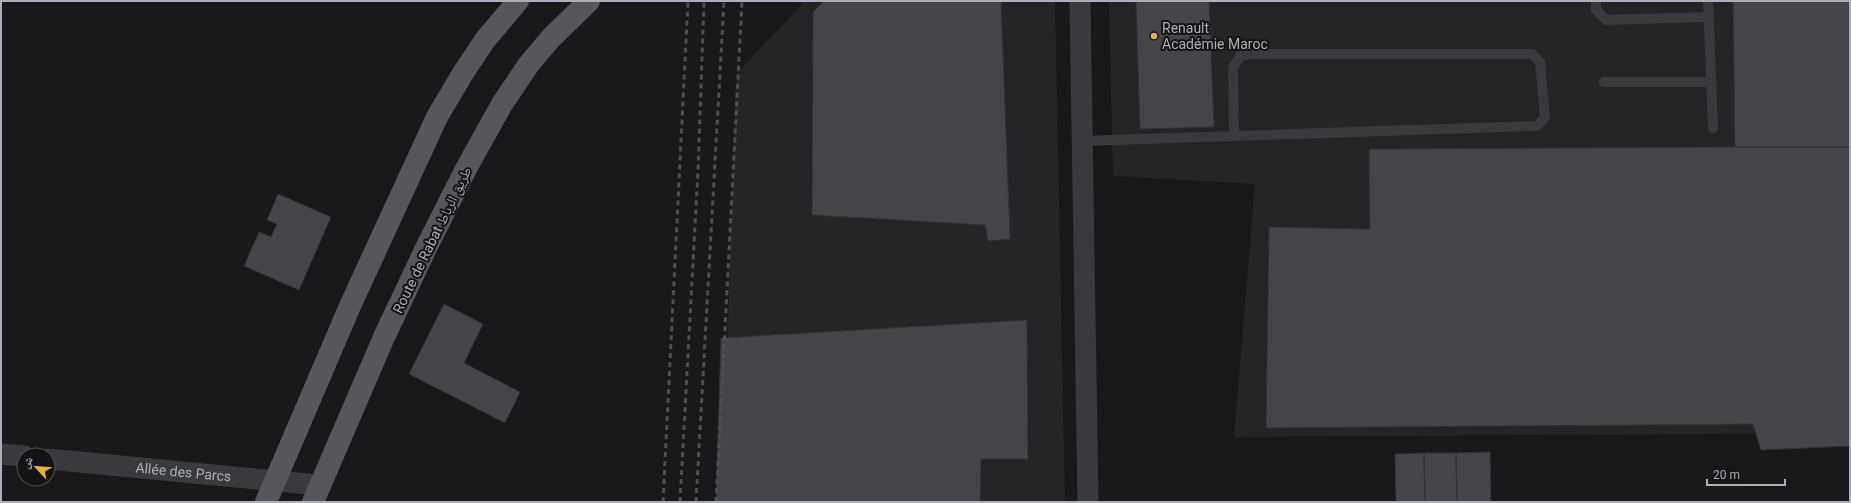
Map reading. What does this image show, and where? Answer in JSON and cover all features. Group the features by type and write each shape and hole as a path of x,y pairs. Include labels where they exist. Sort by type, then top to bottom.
{"main road":[{"path":"266,502 350,306 437,118 463,73 485,40 518,1"},
{"name":"Route de Rabat طريق الرباط","path":"316,494 384,337 427,246 467,167 502,104 529,64 552,38 589,1"}],"street":[{"path":"1080,1 1088,502"},
{"path":"1,454 16,455"},
{"name":"Allée des Parcs","path":"56,460 274,481 316,494"}],"lane":[{"path":"1596,1 1596,10 1606,20 1709,17"},
{"path":"1708,1 1713,128"},
{"path":"1082,141 1234,136 1536,126 1545,118 1540,62 1532,54 1252,54 1240,56 1233,68 1234,136"},
{"path":"1604,82 1711,82"}],"shaded area":[{"path":"805,1 1055,1 1065,502 722,502 736,74"},
{"path":"1109,1 1850,1 1850,433 1234,437 1255,184 1113,176"}],"building":[{"path":"824,1 1001,1 1010,239 988,241 985,225 812,215 813,12"},
{"path":"1136,1 1209,1 1214,127 1140,129"},
{"path":"1733,1 1850,1 1850,147 1735,147"},
{"path":"1850,147 1850,446 1761,450 1753,424 1266,428 1269,227 1370,229 1369,149"},
{"path":"278,194 331,217 299,290 244,266 259,232 271,237 277,224 267,220"},
{"path":"444,304 483,324 464,363 520,392 505,423 409,374"},
{"path":"1027,320 1028,459 981,459 980,502 716,502 721,338"},
{"path":"1490,452 1491,502 1457,502 1456,453"},
{"path":"1424,453 1425,502 1396,502 1395,454"},
{"path":"1424,453 1456,453 1457,502 1425,502"}],"railway":[{"path":"663,502 688,1"},
{"path":"680,502 698,171 704,1"},
{"path":"696,502 724,1"},
{"path":"716,502 742,1"}],"place":[{"name":"Renault Académie Maroc","path":"1154,36"}]}
